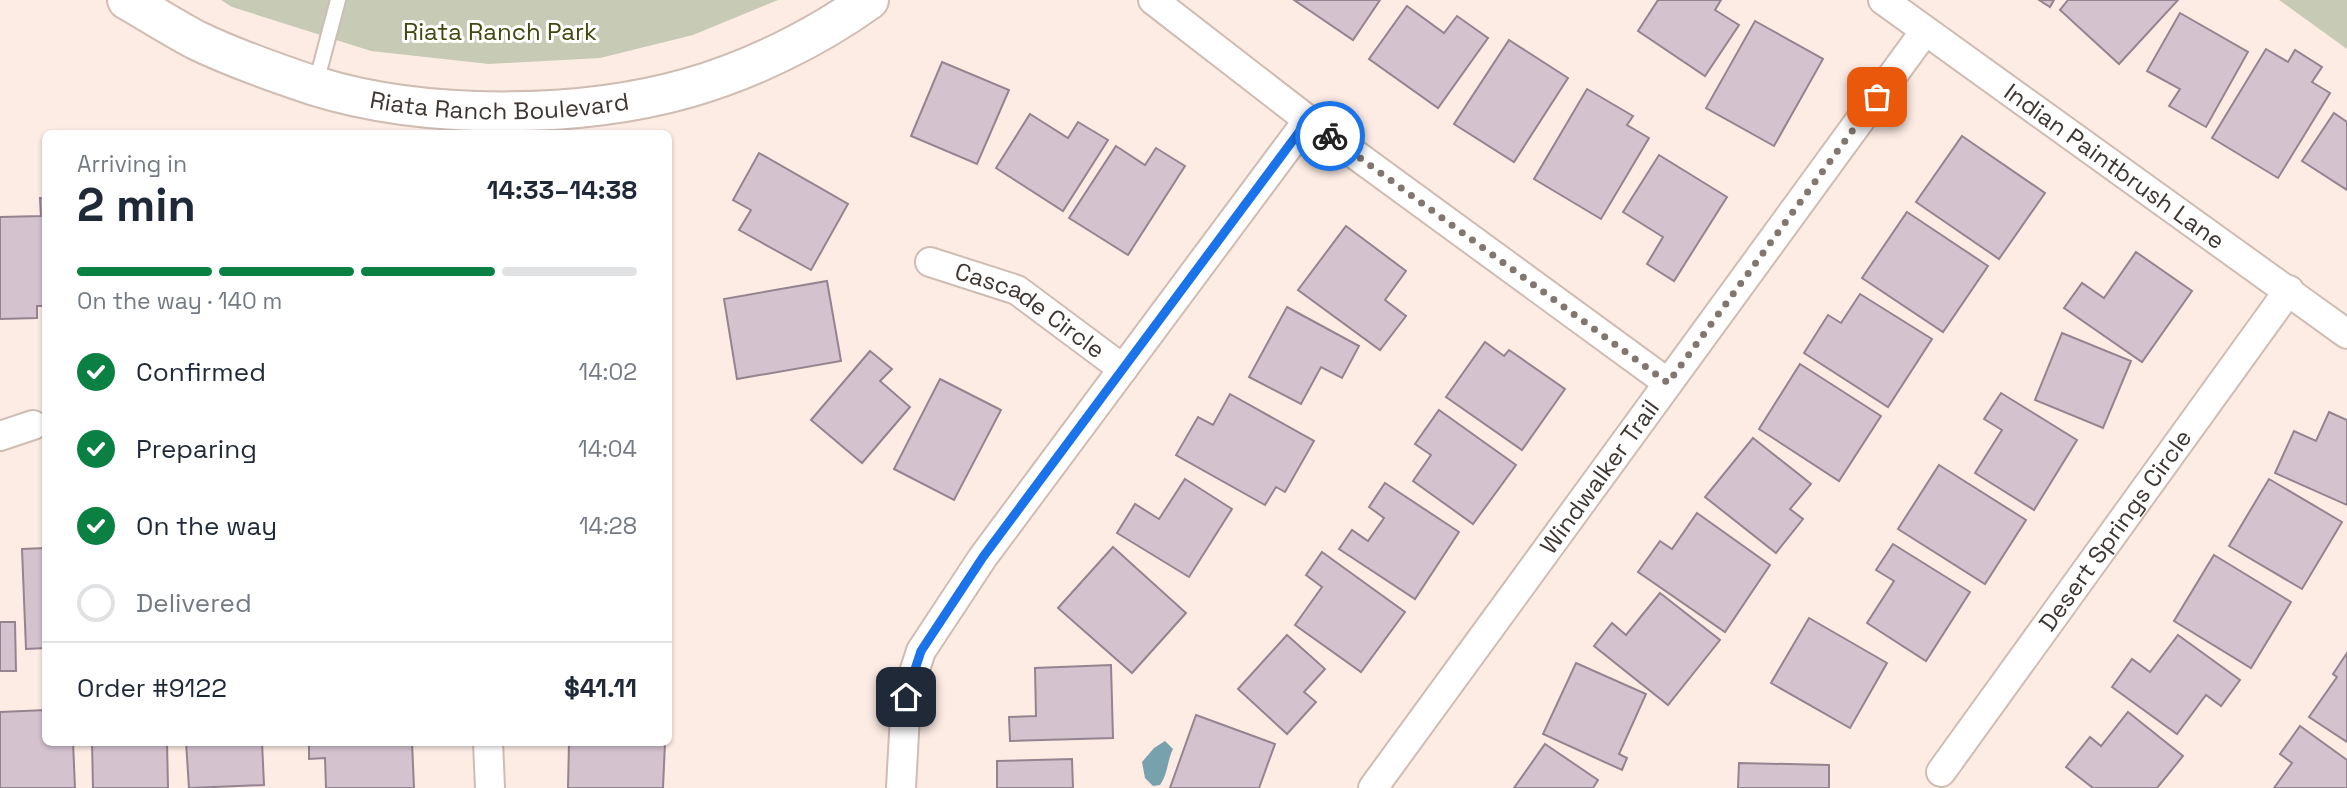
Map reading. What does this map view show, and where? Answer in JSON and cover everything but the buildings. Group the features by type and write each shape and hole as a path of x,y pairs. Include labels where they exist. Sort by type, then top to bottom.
{"street":[{"name":"Riata Ranch Boulevard","path":"127,0 197,40 316,86 374,100 442,108 522,111 601,104 688,88 771,56 869,0"},
{"path":"1153,0 1308,120 1668,383"},
{"name":"Indian Paintbrush Lane","path":"1883,0 2347,334"},
{"name":"Windwalker Trail","path":"1373,788 1925,31"},
{"path":"901,788 906,697 921,651 983,557 1308,120"},
{"name":"Cascade Circle","path":"930,262 1017,290 1123,369"},
{"name":"Desert Springs Circle","path":"1941,772 2289,290"},
{"path":"0,436 33,425"},
{"path":"488,746 490,788"}],"lane":[{"path":"316,86 338,0"}],"green space":[{"name":"Riata Ranch Park","path":"221,0 778,0 693,35 600,58 489,64 371,51 232,7"},
{"path":"2279,0 2347,0 2347,49"}],"water":[{"path":"1165,741 1173,749 1163,781 1160,785 1153,786 1145,778 1142,762 1154,748"}],"way so far":[{"path":"1330,136 1668,383 1877,97"}],"route":[{"path":"906,697 921,651 983,557 1308,120 1330,136"}]}
